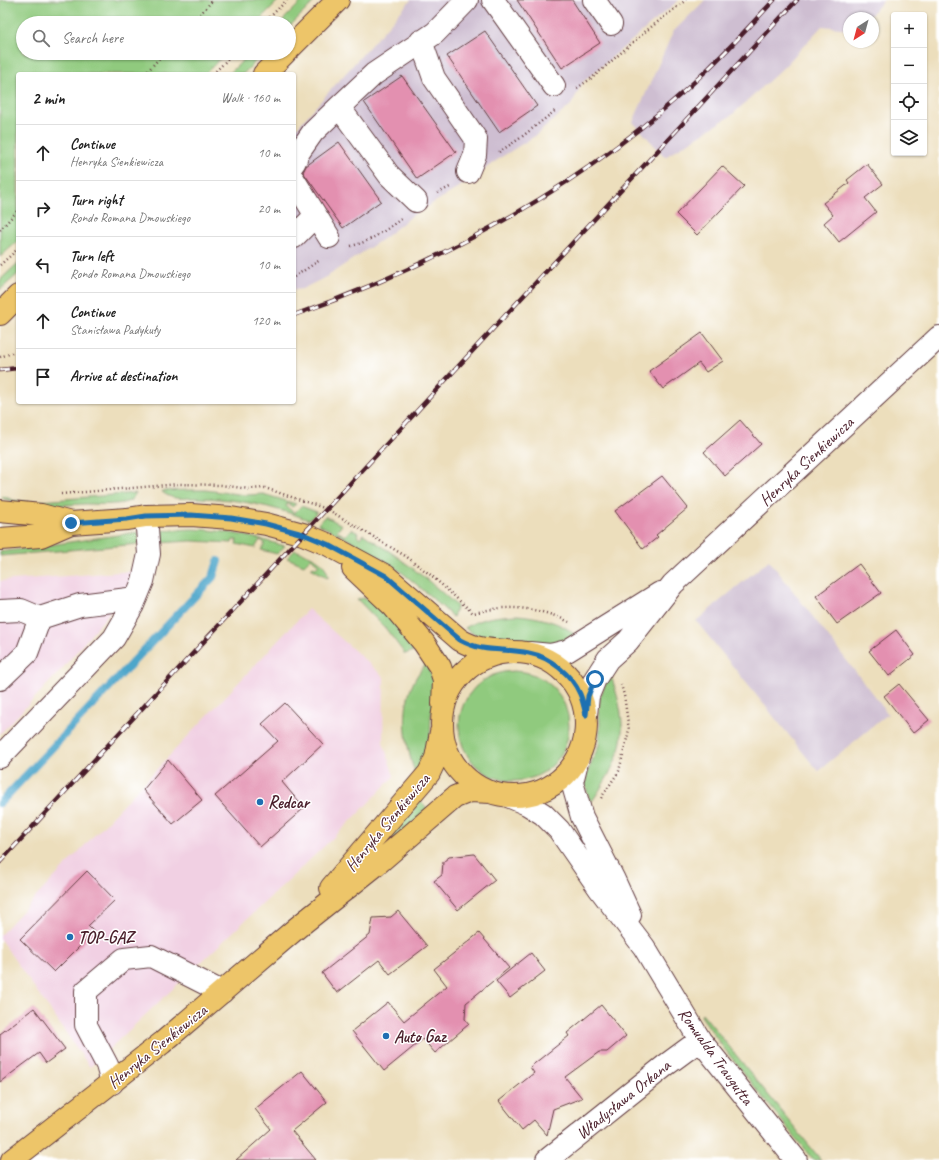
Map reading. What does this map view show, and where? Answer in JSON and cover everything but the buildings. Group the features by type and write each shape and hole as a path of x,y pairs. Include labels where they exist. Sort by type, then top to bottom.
{"main road":[{"path":"296,42 338,0"},
{"path":"266,72 278,60"},
{"path":"0,314 16,298"},
{"path":"0,511 40,515 71,523 127,519 146,516 191,515 231,518 266,524 303,534 327,544 393,606 424,643 440,667 444,680 442,719 444,742 450,759 461,773 475,785 499,794"},
{"path":"0,538 41,536 71,523"},
{"name":"Henryka Sienkiewicza","path":"12,1160 162,1043 298,927 376,865 455,796 470,791 525,796 546,789 565,776 578,758 586,737 586,715 580,694 568,675 550,661 530,653 472,647 460,640 386,576 327,544"},
{"path":"442,719 448,692 458,677 471,665 487,656 508,651"},
{"name":"Henryka Sienkiewicza","path":"298,927 428,773 436,758 442,719"}],"street":[{"path":"296,158 298,152 313,132 374,74 435,33 467,0"},
{"path":"493,0 554,86"},
{"path":"594,0 611,24"},
{"path":"421,41 434,78 476,139 475,155 468,172"},
{"path":"339,107 389,175 416,201"},
{"path":"296,183 329,237"},
{"path":"296,235 315,216"},
{"name":"Henryka Sienkiewicza","path":"586,715 588,696 595,679 608,659 628,641 673,584 939,337"},
{"path":"0,757 114,638 144,582 149,554 146,516"},
{"name":"Henryka Sienkiewicza","path":"530,653 551,655 567,651 673,584"},
{"path":"0,611 21,610 40,618 80,605 136,598"},
{"path":"0,679 27,653 40,618"},
{"name":"Romualda Traugutta","path":"578,758 572,782 582,817 614,880 644,947"},
{"name":"Romualda Traugutta","path":"499,794 527,804 543,814 559,830 599,888 644,947 700,1040 796,1160"},
{"path":"112,1083 107,1065 86,1025 86,991 124,959 151,956 222,992"},
{"name":"Władysława Orkana","path":"547,1160 666,1065 700,1040"}],"path":[{"path":"271,16 287,0"},
{"path":"198,16 212,1"},
{"path":"147,72 158,60"},
{"path":"215,72 227,60"},
{"path":"0,230 16,212"},
{"path":"0,265 16,251"},
{"path":"0,357 16,352"},
{"path":"474,613 504,608 533,609 558,616 571,623"},
{"path":"600,801 620,772 629,730 624,695 619,680"}],"shaded area":[{"path":"411,0 679,0 583,82 571,105 535,136 503,156 455,190 413,215 384,238 326,277 302,289 296,290 296,129"},
{"path":"705,0 884,0 873,12 843,12 843,28 822,26 785,66 732,115 665,157 633,122 673,32"},
{"path":"769,560 888,714 818,771 696,621"},
{"path":"134,571 122,598 61,670 0,734 0,581"},
{"path":"308,609 384,677 383,742 394,776 353,819 90,1067 0,939 0,935"}],"green space":[{"path":"0,0 279,0 263,16 16,16 16,60 219,60 207,72 16,72 16,243 0,257"},
{"path":"303,0 316,0 296,20 296,16 287,16"},
{"path":"243,60 257,60 245,72 231,72"},
{"path":"16,265 16,276 0,290 0,280"},
{"path":"205,490 246,495 263,494 296,504 292,507 288,503 286,506 294,513 301,506 317,512 309,520 268,507 239,501 211,498 173,498 161,491"},
{"path":"136,493 130,501 119,504 33,505 23,504 2,498 3,496 13,500 30,502"},
{"path":"325,516 342,525 337,531 345,536 351,529 358,533 357,536 360,538 363,534 388,550 435,586 457,606 453,617 435,600 394,567 362,547 318,524"},
{"path":"192,529 239,534 285,546 277,554 261,550 265,543 260,540 255,548 236,544 237,540 233,540 232,543 191,541 158,543 157,531"},
{"path":"138,532 139,544 0,556 0,552"},
{"path":"295,550 311,556 321,563 325,567 328,578 311,568 313,566 316,568 319,565 311,558 304,565 287,558"},
{"path":"364,598 375,600 416,650 405,654 386,629 357,599"},
{"path":"517,615 548,620 570,630 575,635 561,642 542,644 527,641 488,640 465,628 483,619"},
{"path":"426,664 434,681 435,692 431,716 430,742 427,756 415,773 406,731 407,702 417,676"},
{"path":"514,671 535,675 545,680 553,687 560,695 565,705 569,726 565,747 560,757 553,765 545,772 535,777 514,781 493,777 483,772 475,765 468,757 463,747 459,726 463,705 468,695 475,687 483,680 493,675"},
{"path":"609,676 611,676 621,712 621,741 618,754 612,768 593,800 590,802 585,783 587,773 599,745 600,697"},
{"path":"419,800 428,809 364,866"},
{"path":"702,1013 821,1160 813,1160 722,1046 701,1016"}],"waterway":[{"path":"0,803 213,577 218,561"}],"railway":[{"path":"296,314 350,294 406,270 460,244 514,215 565,183 615,148 662,111 716,62 774,0"},
{"path":"0,862 797,0"},
{"path":"0,370 16,368"}],"place":[{"name":"Redcar","path":"260,802"},
{"name":"TOP-GAZ","path":"70,937"},
{"name":"Auto Gaz","path":"386,1036"}],"route":[{"path":"71,523 127,519 146,516 191,515 231,518 266,524 303,534 327,544 386,576 460,640 472,647 530,653 550,661 568,675 580,694 586,715 588,696 595,679"}]}
